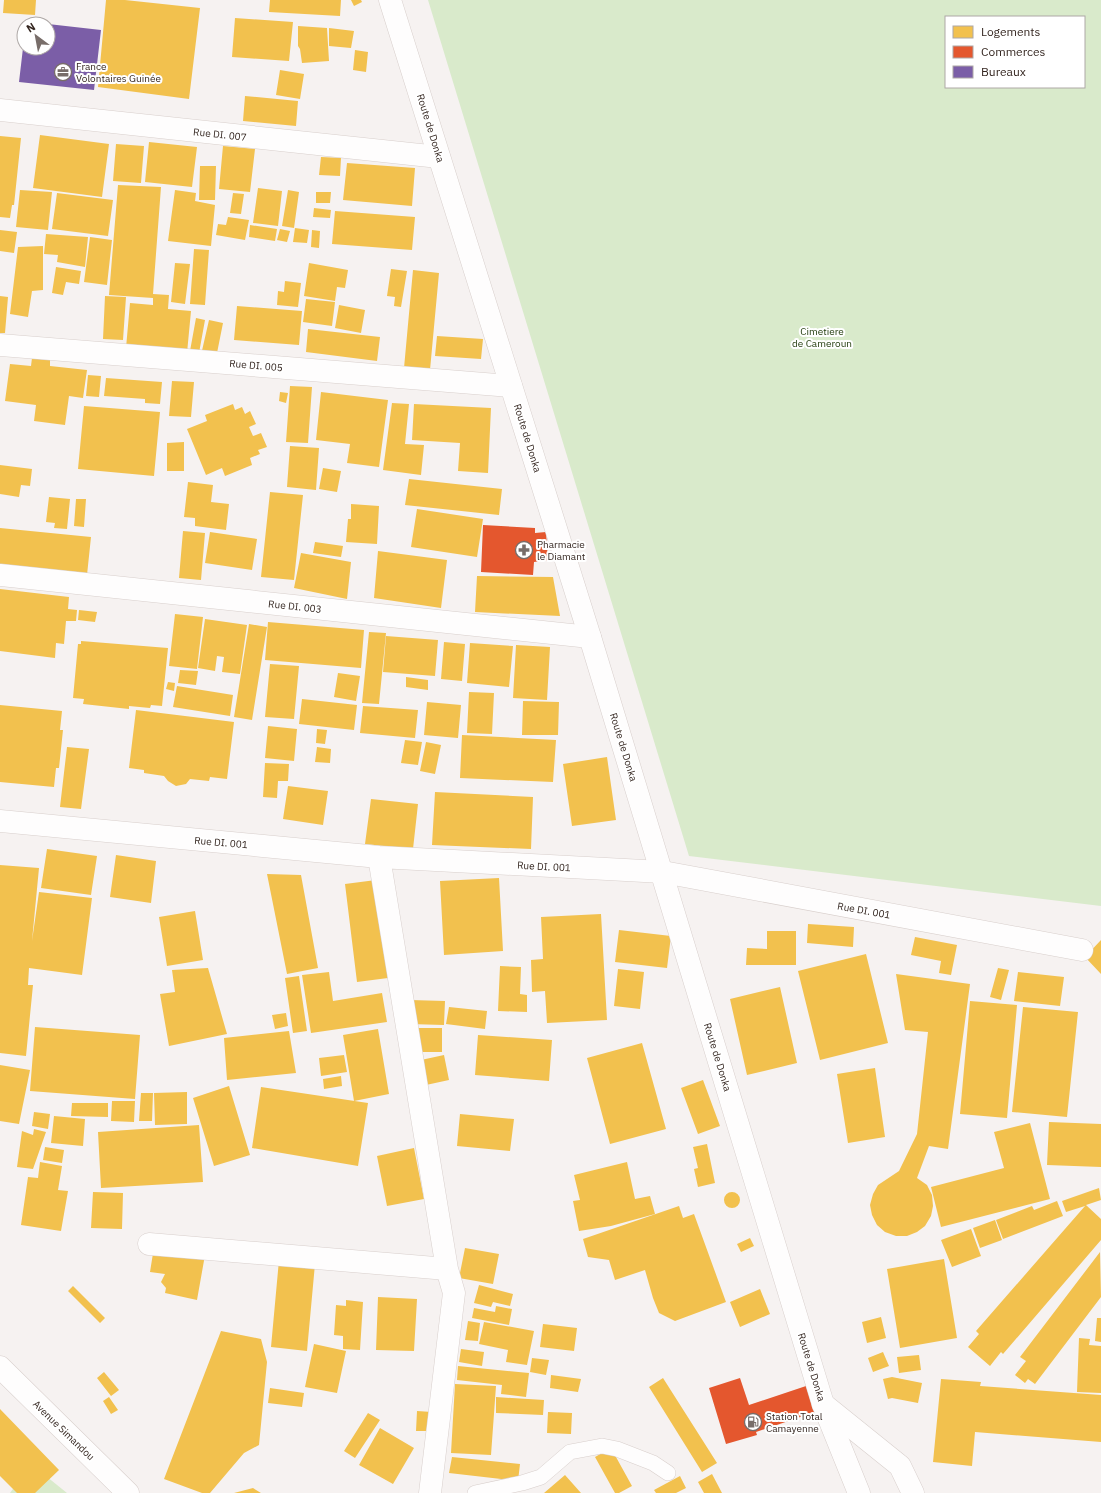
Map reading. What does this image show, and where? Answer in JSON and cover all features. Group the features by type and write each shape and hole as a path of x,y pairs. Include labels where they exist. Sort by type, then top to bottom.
{"street":[{"name":"Route de Donka","path":"390,0 663,872 823,1404 859,1493"},
{"name":"Rue DI. 007","path":"0,110 440,157"},
{"name":"Rue DI. 005","path":"0,345 511,386"},
{"name":"Rue DI. 003","path":"0,575 590,637"},
{"name":"Rue DI. 001","path":"0,821 379,857 663,872 1082,950"},
{"path":"379,857 447,1269 454,1293 430,1493"},
{"path":"149,1244 447,1269"},
{"name":"Avenue Simandou","path":"0,1367 128,1493"},
{"path":"823,1404 900,1466 913,1493"}],"lane":[{"path":"476,1493 522,1483 541,1477 570,1452 602,1446 617,1449 653,1463 668,1473"}],"green space":[{"name":"Cimetiere de Cameroun","path":"428,0 1101,0 1101,906 689,856"},
{"path":"31,1464 67,1493 10,1493"}],"building: Logements":[{"path":"4,0 36,0 35,15 3,13"},
{"path":"106,0 125,0 200,8 189,99 98,87"},
{"path":"270,0 341,0 340,16 269,12"},
{"path":"351,0 361,0 362,2 354,6"},
{"path":"235,18 293,22 289,61 232,57"},
{"path":"298,26 327,28 329,61 302,63 300,49 298,46"},
{"path":"329,28 354,31 351,48 329,46"},
{"path":"355,50 368,52 366,72 353,70"},
{"path":"280,70 304,74 300,99 276,95"},
{"path":"245,96 298,101 296,126 243,121"},
{"path":"40,135 109,144 102,197 33,188"},
{"path":"0,136 21,138 14,205 12,205 10,218 0,217"},
{"path":"149,142 197,147 192,187 145,182"},
{"path":"116,144 144,146 141,183 113,181"},
{"path":"223,146 255,149 250,192 219,189"},
{"path":"321,157 341,158 340,176 319,175"},
{"path":"347,163 415,168 412,206 343,200"},
{"path":"200,166 216,166 215,200 199,200"},
{"path":"118,185 161,187 153,294 169,295 168,309 191,311 187,353 126,348 130,303 153,305 153,298 109,295"},
{"path":"258,188 282,191 278,226 253,223"},
{"path":"20,190 52,192 48,230 16,227"},
{"path":"175,190 196,193 195,201 215,205 211,246 168,241"},
{"path":"288,190 299,192 294,228 282,226"},
{"path":"316,192 331,192 330,203 316,203"},
{"path":"57,193 113,200 108,236 52,229"},
{"path":"233,193 244,194 241,214 230,213"},
{"path":"314,208 331,210 330,218 313,217"},
{"path":"335,211 415,217 412,250 332,244"},
{"path":"228,217 249,220 245,240 216,235 218,224 226,225"},
{"path":"250,225 277,229 275,241 249,237"},
{"path":"295,228 309,230 307,243 293,242"},
{"path":"280,229 290,231 287,242 277,240"},
{"path":"0,230 17,232 14,253 0,251"},
{"path":"312,230 320,231 319,248 311,247"},
{"path":"46,234 88,237 85,267 57,262 58,255 44,254"},
{"path":"90,237 112,240 107,285 84,282"},
{"path":"43,246 43,290 32,291 28,317 10,314 18,247"},
{"path":"194,249 209,250 205,305 190,304"},
{"path":"175,263 190,264 185,304 171,302"},
{"path":"309,263 348,270 345,288 337,287 335,301 304,296"},
{"path":"56,267 81,271 79,284 66,282 63,295 52,293"},
{"path":"391,269 407,271 401,307 394,306 395,297 387,296"},
{"path":"413,270 439,273 430,370 404,368"},
{"path":"285,281 301,283 298,307 277,305 278,291 284,292"},
{"path":"0,296 8,297 5,333 0,333"},
{"path":"105,296 126,297 123,340 103,339"},
{"path":"306,299 335,302 332,326 303,322"},
{"path":"339,305 365,310 361,333 335,328"},
{"path":"237,306 302,311 299,345 234,340"},
{"path":"196,318 205,320 199,353 190,351"},
{"path":"209,320 223,323 216,358 201,355"},
{"path":"308,329 380,337 377,361 306,352"},
{"path":"437,336 483,339 481,359 435,356"},
{"path":"32,358 50,360 50,366 87,370 83,398 69,396 65,425 34,421 36,405 5,401 10,364 31,366"},
{"path":"88,375 101,376 99,397 86,396"},
{"path":"106,378 162,382 160,404 145,403 145,399 104,396"},
{"path":"172,381 194,382 191,417 169,416"},
{"path":"290,386 312,387 308,443 286,442"},
{"path":"280,392 288,393 286,403 279,401"},
{"path":"321,392 388,400 379,467 347,463 350,444 316,440"},
{"path":"392,403 409,404 405,444 424,445 421,475 383,470"},
{"path":"233,404 235,410 242,407 245,414 250,411 256,424 249,427 253,436 261,433 267,447 258,450 260,454 250,458 252,465 225,476 222,468 206,475 187,429 207,421 205,415"},
{"path":"414,404 491,408 488,473 458,471 460,443 412,440"},
{"path":"84,406 160,412 154,476 78,469"},
{"path":"184,442 184,471 167,471 167,443"},
{"path":"290,446 319,448 316,490 287,487"},
{"path":"0,465 32,469 30,486 21,485 19,497 0,494"},
{"path":"323,468 341,471 337,492 319,489"},
{"path":"409,479 502,489 499,515 405,505"},
{"path":"188,482 213,485 211,502 229,504 226,530 195,526 195,518 184,517"},
{"path":"270,492 303,495 294,580 261,577"},
{"path":"49,497 70,499 67,529 54,528 55,523 46,522"},
{"path":"76,499 86,499 84,527 74,526"},
{"path":"351,504 379,506 377,544 346,542 348,519 351,519"},
{"path":"417,509 483,519 477,557 411,547"},
{"path":"0,528 91,537 87,575 0,565"},
{"path":"183,531 205,533 201,580 179,578"},
{"path":"210,532 257,539 252,570 205,563"},
{"path":"315,542 343,546 341,557 313,553"},
{"path":"378,551 447,560 441,608 374,598"},
{"path":"301,553 351,562 347,599 294,588"},
{"path":"477,576 553,577 560,616 475,612"},
{"path":"0,589 69,597 68,609 77,610 76,621 66,621 64,644 56,643 55,658 0,651"},
{"path":"79,610 97,612 95,622 78,620"},
{"path":"175,614 203,617 197,669 169,666"},
{"path":"205,619 247,625 240,674 222,672 224,657 217,656 215,671 198,668"},
{"path":"268,622 364,630 361,668 265,660"},
{"path":"249,624 267,627 252,720 234,717"},
{"path":"369,632 386,633 379,704 362,703"},
{"path":"386,636 438,640 435,676 383,672"},
{"path":"81,641 168,648 162,706 151,705 150,708 129,706 129,709 83,704 84,699 73,698 78,644 81,644"},
{"path":"444,642 465,644 462,681 441,679"},
{"path":"470,643 513,646 509,687 467,683"},
{"path":"516,645 550,647 547,700 513,698"},
{"path":"270,664 299,666 294,719 265,717"},
{"path":"180,670 198,671 196,685 178,683"},
{"path":"338,673 360,676 356,701 334,697"},
{"path":"406,677 428,680 428,690 406,687"},
{"path":"168,682 175,683 174,691 166,689"},
{"path":"177,686 233,695 230,716 173,707"},
{"path":"469,692 494,693 492,734 467,733"},
{"path":"302,699 357,705 354,730 299,724"},
{"path":"523,701 559,702 558,735 522,735"},
{"path":"427,702 461,705 458,738 424,735"},
{"path":"0,705 62,711 60,730 63,730 59,768 56,768 54,787 0,782"},
{"path":"363,706 418,710 415,738 360,733"},
{"path":"136,710 234,722 227,779 210,777 209,781 190,779 186,784 176,786 168,781 164,776 144,773 144,770 129,768"},
{"path":"268,726 297,729 294,761 265,758"},
{"path":"317,729 327,730 325,744 316,743"},
{"path":"462,735 556,740 553,782 460,778"},
{"path":"405,740 422,742 418,765 401,763"},
{"path":"426,742 441,745 435,774 420,771"},
{"path":"67,747 89,749 81,809 60,807"},
{"path":"317,747 331,749 330,763 315,762"},
{"path":"607,757 616,820 572,826 563,764"},
{"path":"265,763 289,764 288,781 278,781 277,798 263,797"},
{"path":"288,786 328,791 323,825 283,819"},
{"path":"435,792 533,797 531,849 432,845"},
{"path":"371,799 418,804 413,849 365,844"},
{"path":"47,849 97,856 91,895 41,888"},
{"path":"116,855 156,861 151,903 110,897"},
{"path":"0,865 39,868 32,941 39,892 92,898 82,975 29,968 28,985 33,985 26,1056 0,1053"},
{"path":"267,874 301,875 318,968 287,974"},
{"path":"499,878 503,951 444,955 440,881"},
{"path":"376,880 388,978 357,982 345,884"},
{"path":"195,911 203,960 167,966 159,917"},
{"path":"601,914 607,1020 547,1023 545,991 532,992 531,960 543,959 541,917"},
{"path":"808,924 854,927 853,947 807,943"},
{"path":"619,930 671,936 667,968 615,962"},
{"path":"767,931 796,931 796,965 746,965 747,948 767,949"},
{"path":"915,937 957,945 951,975 939,973 941,961 911,955"},
{"path":"1101,940 1101,974 1085,957"},
{"path":"866,954 888,1043 820,1060 798,971"},
{"path":"500,966 521,967 520,994 527,995 527,1012 498,1011"},
{"path":"208,968 227,1034 169,1046 160,994 175,992 172,970"},
{"path":"998,968 1009,970 1001,1000 990,997"},
{"path":"618,969 644,972 640,1009 614,1006"},
{"path":"329,972 333,1001 382,993 387,1022 311,1033 302,975"},
{"path":"1018,972 1064,977 1060,1006 1014,1001"},
{"path":"896,974 970,984 948,1149 929,1146 917,1178 927,1185 932,1195 933,1206 931,1216 925,1226 917,1232 907,1236 896,1236 885,1232 877,1225 872,1215 870,1205 873,1194 878,1185 899,1171 917,1134 928,1032 905,1030"},
{"path":"299,976 307,1031 293,1033 285,978"},
{"path":"780,987 797,1063 747,1075 730,999"},
{"path":"410,1000 445,1001 444,1025 409,1024"},
{"path":"970,1001 1017,1005 1007,1118 960,1114"},
{"path":"449,1007 487,1011 485,1029 446,1024"},
{"path":"1023,1007 1078,1012 1067,1117 1012,1112"},
{"path":"286,1013 288,1026 275,1029 272,1015"},
{"path":"35,1027 140,1035 135,1099 30,1091"},
{"path":"416,1028 442,1028 442,1052 415,1052"},
{"path":"378,1029 389,1094 354,1101 343,1035"},
{"path":"289,1031 296,1073 227,1080 224,1038"},
{"path":"478,1035 552,1040 549,1081 475,1075"},
{"path":"642,1043 666,1129 610,1144 587,1058"},
{"path":"344,1055 347,1072 321,1076 319,1058"},
{"path":"444,1055 449,1080 426,1085 421,1060"},
{"path":"0,1065 30,1070 19,1124 0,1121"},
{"path":"875,1068 885,1137 848,1143 837,1074"},
{"path":"341,1076 342,1086 324,1089 323,1079"},
{"path":"703,1080 720,1126 698,1134 681,1088"},
{"path":"229,1086 250,1155 214,1166 193,1098"},
{"path":"261,1087 368,1103 358,1166 252,1148"},
{"path":"187,1092 187,1124 155,1125 154,1093"},
{"path":"141,1093 153,1093 152,1121 139,1121"},
{"path":"112,1101 135,1101 134,1122 111,1121"},
{"path":"72,1103 108,1103 108,1117 71,1116"},
{"path":"34,1112 50,1114 48,1129 32,1126"},
{"path":"460,1114 514,1119 510,1151 457,1146"},
{"path":"54,1116 85,1119 83,1146 51,1143"},
{"path":"1049,1122 1101,1124 1101,1167 1047,1165"},
{"path":"1030,1123 1050,1199 941,1227 931,1187 1004,1168 994,1132"},
{"path":"199,1125 203,1182 101,1188 98,1132"},
{"path":"34,1129 46,1132 33,1169 17,1167 22,1131 33,1135"},
{"path":"707,1144 715,1183 698,1187 694,1169 698,1168 693,1147"},
{"path":"45,1147 64,1150 62,1163 43,1160"},
{"path":"414,1148 424,1199 387,1206 377,1156"},
{"path":"40,1162 62,1166 58,1190 68,1191 61,1231 21,1225 28,1177 38,1178"},
{"path":"627,1162 635,1199 650,1196 655,1214 611,1226 579,1231 573,1201 580,1200 574,1175"},
{"path":"1099,1188 1101,1200 1086,1205 1101,1219 1101,1240 1003,1354 1001,1352 990,1366 968,1347 979,1334 976,1331 1085,1206 1066,1212 1062,1201"},
{"path":"93,1192 123,1193 122,1229 91,1228"},
{"path":"729,1192 735,1192 740,1197 738,1206 735,1208 729,1208 724,1203 724,1197"},
{"path":"1057,1201 1063,1216 1003,1239 996,1220 1032,1206 1034,1210"},
{"path":"679,1206 683,1218 694,1214 726,1302 675,1321 659,1313 645,1270 615,1280 609,1260 588,1257 583,1239"},
{"path":"995,1220 1002,1240 980,1248 973,1228"},
{"path":"971,1229 981,1256 952,1267 941,1240"},
{"path":"750,1238 754,1246 741,1252 737,1244"},
{"path":"154,1247 205,1255 197,1300 165,1293 166,1288 161,1282 165,1274 150,1272"},
{"path":"465,1248 499,1254 493,1284 459,1278"},
{"path":"1100,1252 1101,1297 1035,1384 1028,1379 1025,1383 1015,1375 1026,1361 1020,1357"},
{"path":"944,1259 957,1338 900,1348 887,1269"},
{"path":"279,1260 315,1264 307,1351 271,1347"},
{"path":"479,1285 513,1294 510,1306 493,1302 491,1307 474,1303"},
{"path":"73,1286 105,1318 100,1323 68,1291"},
{"path":"760,1289 770,1314 740,1327 730,1302"},
{"path":"378,1297 417,1299 414,1351 376,1350"},
{"path":"346,1300 363,1302 360,1350 343,1349 343,1336 334,1335 336,1305 346,1306"},
{"path":"496,1306 512,1309 509,1325 472,1318 474,1308 495,1312"},
{"path":"881,1317 886,1338 867,1343 862,1322"},
{"path":"1097,1318 1101,1318 1101,1342 1095,1341"},
{"path":"468,1321 480,1323 478,1341 465,1340"},
{"path":"484,1322 534,1331 527,1365 506,1362 508,1350 479,1344"},
{"path":"543,1324 577,1328 574,1351 540,1347"},
{"path":"221,1331 261,1339 267,1362 259,1445 244,1453 210,1493 202,1493 164,1479"},
{"path":"1079,1338 1090,1339 1089,1345 1101,1346 1101,1393 1077,1392"},
{"path":"314,1344 346,1351 337,1393 305,1387"},
{"path":"461,1349 484,1352 482,1366 459,1362"},
{"path":"883,1352 889,1366 873,1372 868,1358"},
{"path":"919,1355 921,1370 899,1373 897,1357"},
{"path":"532,1358 549,1360 546,1375 530,1372"},
{"path":"458,1366 529,1373 526,1397 501,1394 502,1385 457,1380"},
{"path":"104,1372 119,1390 111,1396 97,1378"},
{"path":"551,1375 581,1379 578,1392 550,1388"},
{"path":"892,1377 922,1383 918,1403 892,1398 888,1399 883,1379"},
{"path":"663,1378 717,1463 702,1472 649,1387"},
{"path":"941,1379 981,1382 980,1386 1101,1395 1101,1442 975,1432 972,1466 933,1462"},
{"path":"455,1384 496,1386 491,1455 451,1453"},
{"path":"270,1388 304,1393 302,1407 268,1403"},
{"path":"109,1397 118,1410 111,1414 103,1401"},
{"path":"496,1397 544,1400 543,1415 496,1413"},
{"path":"0,1409 59,1470 35,1493 17,1493 0,1476"},
{"path":"417,1411 432,1412 431,1431 416,1431"},
{"path":"548,1412 572,1413 571,1434 547,1433"},
{"path":"368,1413 380,1420 355,1458 344,1451"},
{"path":"380,1428 414,1448 393,1484 359,1465"},
{"path":"611,1448 632,1486 619,1493 615,1493 595,1457"},
{"path":"452,1457 520,1464 518,1481 449,1473"},
{"path":"712,1474 722,1493 704,1493 698,1482"},
{"path":"565,1475 581,1493 544,1493"},
{"path":"680,1476 686,1488 676,1493 656,1493 654,1490"},
{"path":"253,1488 261,1493 234,1493"}],"building: Commerces":[{"path":"483,525 535,528 535,533 546,532 548,560 534,562 533,575 481,572"},
{"name":"Station Total Camayenne","path":"740,1378 749,1405 809,1385 818,1411 756,1432 757,1435 726,1444 709,1388"}],"building: Bureaux":[{"path":"56,25 101,30 94,90 19,82 22,56 56,56"}],"place":[{"name":"France Volontaires Guinée","path":"63,72"},
{"name":"Pharmacie le Diamant","path":"524,550"},
{"name":"Station Total Camayenne","path":"753,1422"}]}
